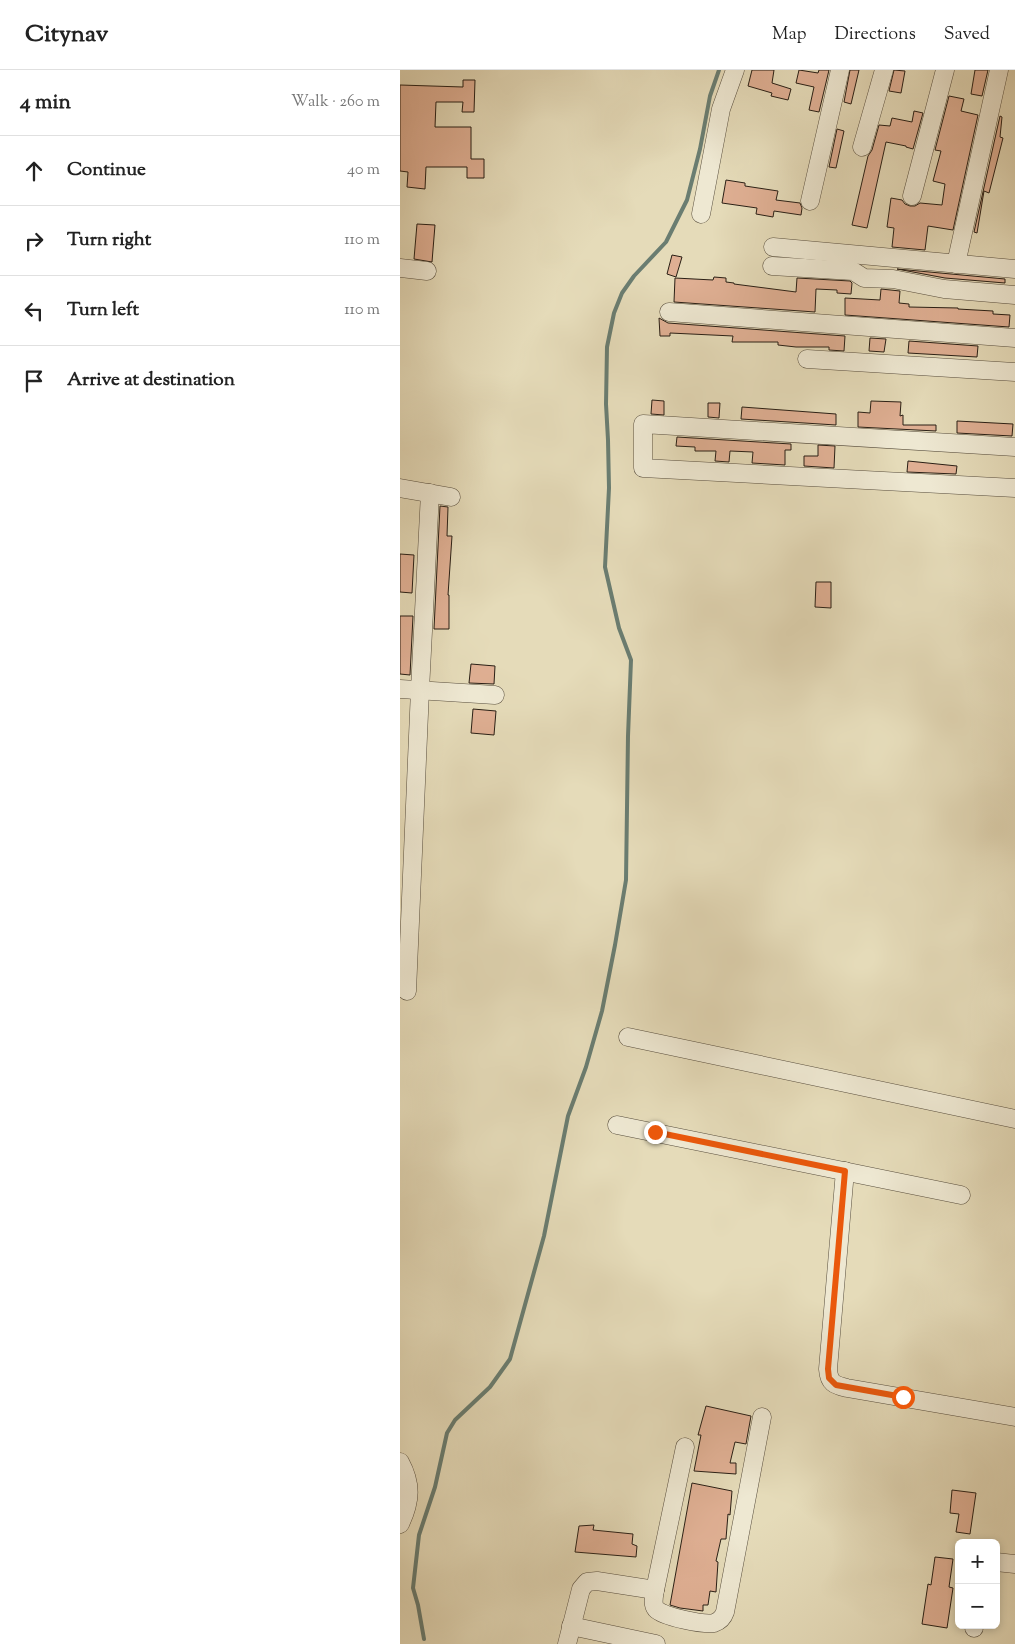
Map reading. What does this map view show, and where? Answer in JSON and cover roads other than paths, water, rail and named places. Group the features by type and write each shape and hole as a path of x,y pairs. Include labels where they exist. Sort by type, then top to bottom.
{"street":[{"path":"701,214 721,110 735,70"},
{"path":"810,201 840,70"},
{"path":"862,146 884,70"},
{"path":"912,196 944,70"},
{"path":"956,264 999,70"},
{"path":"773,247 1015,269"},
{"path":"772,266 853,271 864,278 893,279 944,289 1015,295"},
{"path":"400,268 427,271"},
{"path":"668,312 1015,338"},
{"path":"807,359 1015,372"},
{"path":"1015,447 642,424 643,468 1015,488"},
{"path":"400,488 451,497"},
{"path":"407,991 430,493"},
{"path":"400,688 495,695"},
{"path":"628,1037 1015,1119"},
{"path":"617,1125 961,1195"},
{"path":"845,1171 828,1369 829,1378 836,1385 847,1388 1015,1416"},
{"path":"685,1447 655,1590 654,1605 657,1610 665,1615 708,1624 723,1618 762,1417"},
{"path":"400,1462 406,1473 409,1496 400,1524"},
{"path":"1000,1562 1015,1564"},
{"path":"567,1644 581,1589 588,1582 597,1580 655,1590"},
{"path":"572,1626 656,1644"}],"waterway":[{"path":"424,1639 413,1588 419,1535 435,1487 447,1433 455,1420 490,1387 510,1359 544,1236 568,1116 586,1067 602,1011 615,945 626,880 631,660 619,628 605,567 609,488 606,404 607,347 614,313 622,293 634,276 666,242 687,200 700,149 710,96 719,70"}]}
